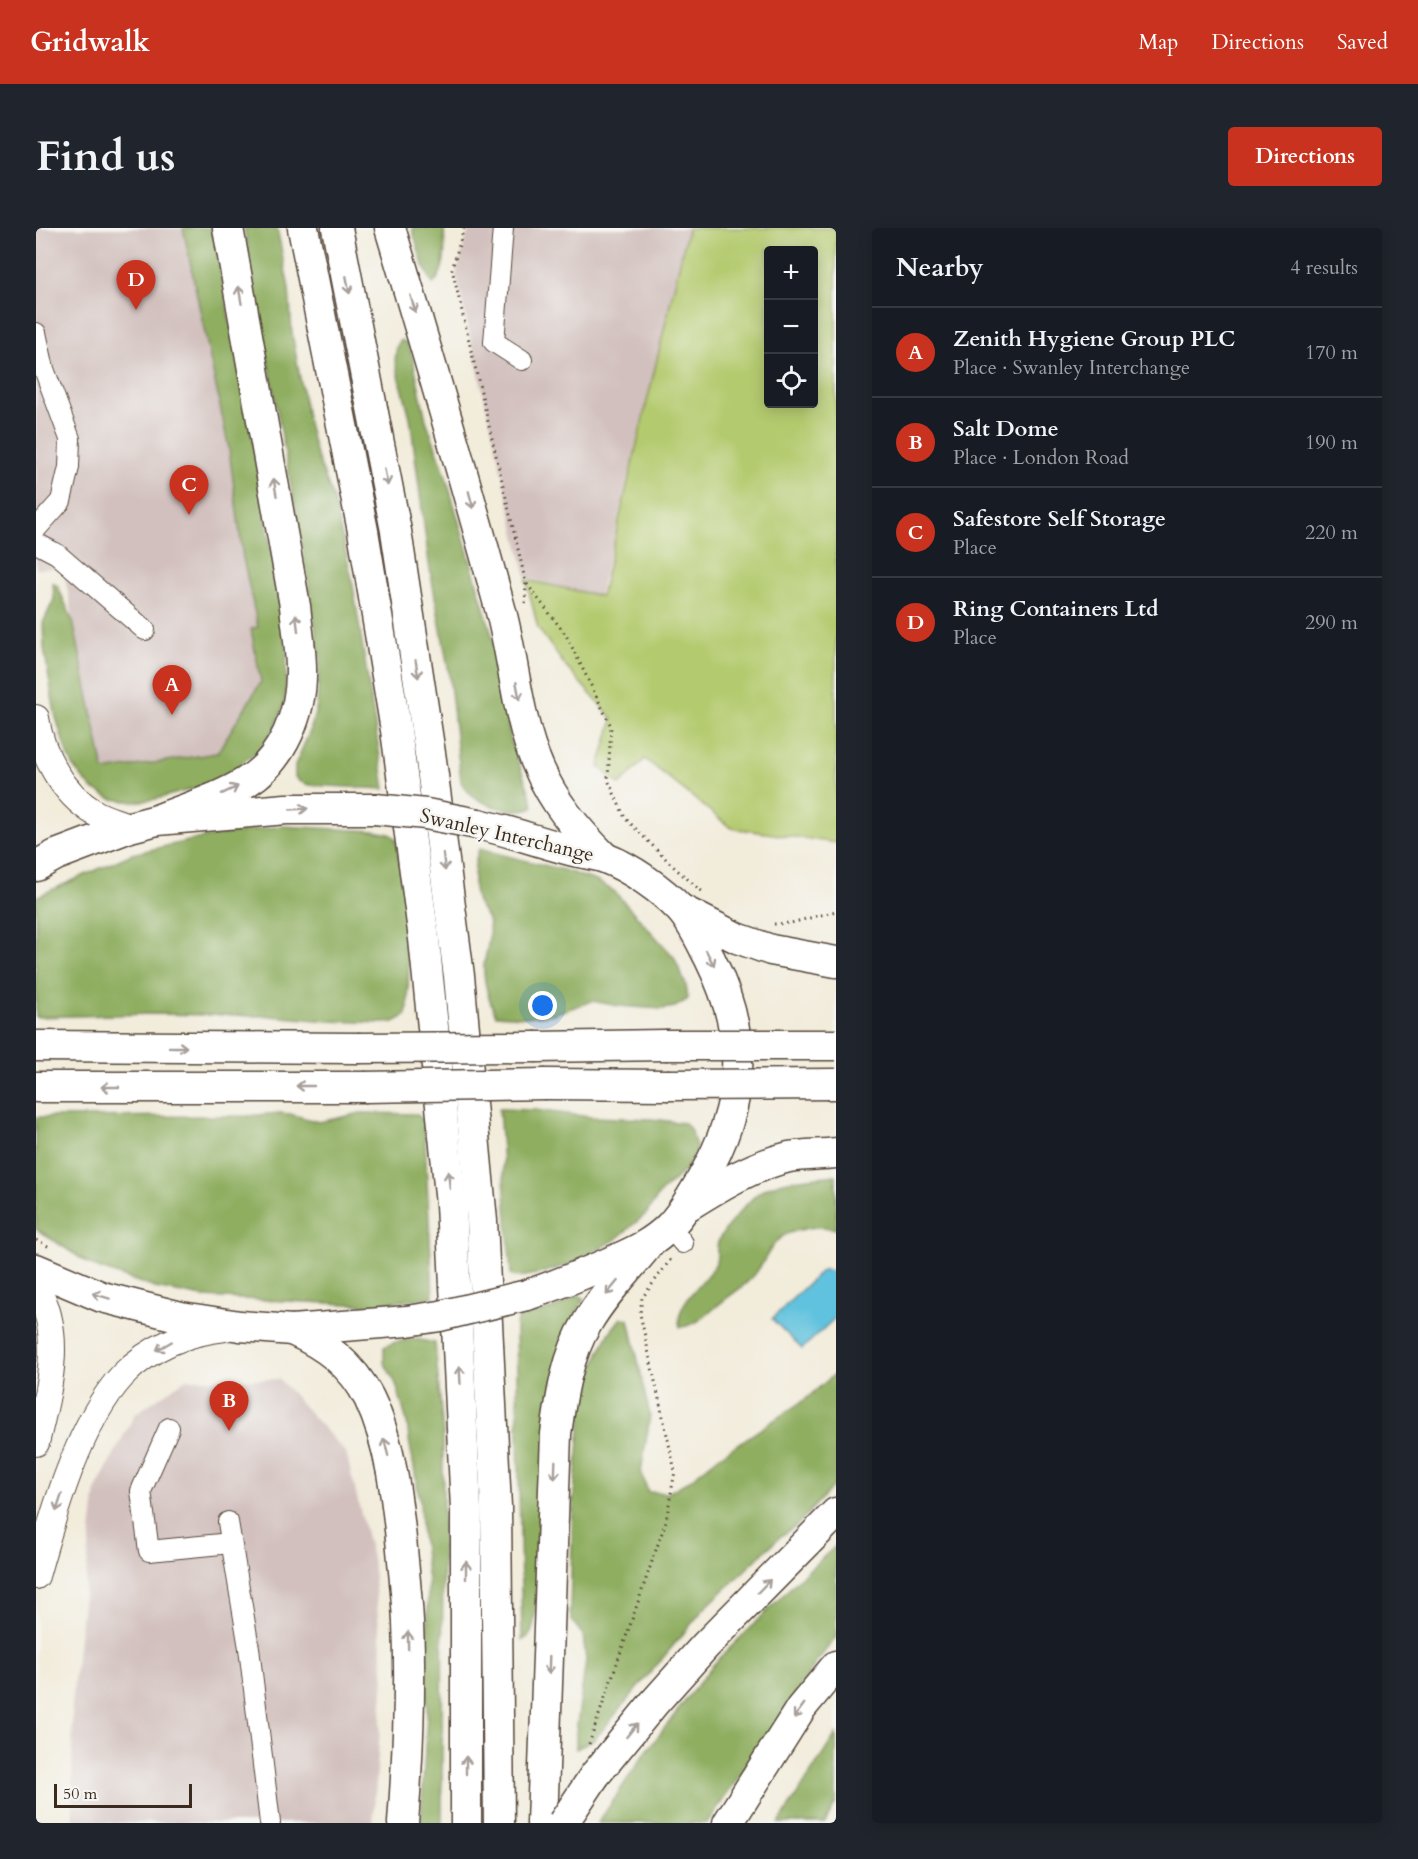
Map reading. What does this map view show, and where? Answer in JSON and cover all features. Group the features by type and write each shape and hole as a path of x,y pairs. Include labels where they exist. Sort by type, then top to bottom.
{"highway":[{"path":"143,823 236,788 258,774 279,750 287,735 294,718 301,687 301,654 295,606 228,228"},
{"path":"303,228 363,531 396,730 424,939 449,1181 466,1509 466,1823"},
{"path":"337,228 396,531 431,760 460,988 482,1221 496,1507 499,1823"},
{"path":"390,228 456,444 507,634 530,746 556,803 604,858"},
{"name":"Swanley Interchange","path":"36,866 56,855 143,823 286,809 375,809 426,814 478,824 604,858 629,870 679,909 692,924 717,972 732,1017 738,1055 735,1092 725,1132 708,1168 672,1230"},
{"path":"679,909 737,938 771,950 836,962"},
{"path":"36,1046 357,1048 836,1045"},
{"path":"36,1087 836,1084"},
{"path":"542,1823 556,1434 568,1368 586,1324 611,1289 672,1230 732,1179 753,1168 791,1157 836,1153"},
{"path":"36,1269 102,1297 181,1317 240,1326 292,1330 407,1321 450,1314 527,1294 574,1278 672,1230"},
{"path":"292,1330 332,1351 360,1383 369,1397 381,1429 390,1466 398,1515 408,1620 409,1730 403,1823"},
{"path":"563,1823 591,1762 654,1703 705,1646 836,1514"},
{"path":"728,1823 801,1708 836,1666"}],"main road":[{"path":"36,718 48,758 57,777 96,814 143,823"},
{"path":"36,736 37,722"},
{"path":"36,1286 48,1315 52,1350 51,1372 36,1443"},
{"path":"36,1576 70,1470 85,1436 112,1388 131,1368 165,1344 204,1330 240,1326"}],"lane":[{"path":"504,228 494,342 522,360"},
{"path":"36,333 44,369 70,439 69,467 61,501 36,529"},
{"path":"36,543 57,554 145,630"},
{"path":"169,1428 141,1491 149,1551 231,1543"},
{"path":"228,1522 249,1648 270,1823"}],"path":[{"path":"464,228 452,269 526,583 566,635 611,726 608,780 625,818 676,869 711,898"},
{"path":"770,925 791,923 836,911"},
{"path":"591,1762 666,1521 675,1471 640,1314 642,1298 672,1230"}],"shaded area":[{"path":"36,228 183,228 229,449 243,558 258,627 251,629 261,682 217,753 104,771 63,568 36,569"},
{"path":"469,228 688,228 599,596 526,578 456,275"},
{"path":"186,1379 279,1379 346,1453 372,1558 384,1676 373,1823 73,1823 72,1700 96,1489 135,1414"}],"green space":[{"path":"183,228 212,228 257,462 287,649 285,702 273,732 257,751 236,768 204,786 156,799 134,802 112,799 92,789 75,769 66,751 55,714 44,648 43,623 54,599 53,583 58,587 73,621 104,771 217,753 261,682 251,629 258,627 243,558 229,449"},
{"path":"244,228 277,228 289,288 292,333 308,423 315,451 333,499 352,579 385,789 309,785 295,777 295,765 310,731 317,706 320,659 308,579"},
{"path":"412,228 444,228 443,265 433,284 423,265"},
{"path":"688,228 836,228 836,843 731,828 645,759 620,785 599,767 613,719 566,667 538,628 526,580 601,596"},
{"path":"401,340 407,343 412,355 426,420 443,467 492,635 511,741 533,807 514,810 493,806 474,796 461,782 449,673 429,564 410,417 395,361 397,346"},
{"path":"282,826 375,831 390,834 396,839 409,934 408,1008 405,1016 394,1022 383,1023 270,1016 153,1014 36,1017 36,897 132,854 202,838"},
{"path":"479,849 564,870 596,881 614,891 674,957 686,985 688,999 675,1007 662,1009 619,1006 592,1001 551,1015 525,1017 496,1015 484,978 489,924 474,891"},
{"path":"499,1109 684,1123 690,1129 696,1153 685,1170 660,1193 646,1214 615,1240 573,1263 542,1273 520,1277 511,1275"},
{"path":"280,1113 319,1122 361,1113 417,1114 424,1122 433,1297 368,1305 203,1297 155,1288 93,1266 36,1229 36,1117 247,1116"},
{"path":"836,1175 836,1229 812,1227 785,1235 778,1240 755,1274 746,1283 700,1320 680,1327 679,1319 685,1302 715,1265 717,1245 721,1237 752,1199 763,1190 780,1183"},
{"path":"579,1295 584,1299 573,1319 534,1622 529,1636 522,1640 516,1325 518,1319 557,1307"},
{"path":"621,1318 629,1319 650,1416 641,1472 648,1492 668,1493 690,1480 720,1456 807,1398 836,1373 836,1483 797,1525 781,1536 703,1610 594,1740 576,1749 576,1732 586,1660 583,1635 572,1621 570,1613 573,1503 583,1399 599,1353 610,1332"},
{"path":"416,1339 435,1343 443,1434 442,1823 421,1823 427,1713 428,1581 420,1500 407,1422 396,1384 384,1362 384,1347 396,1342"},
{"path":"836,1546 836,1637 815,1664 707,1823 598,1823 643,1756 712,1666 803,1575"},
{"path":"836,1734 836,1803 825,1823 779,1823"}],"water":[{"path":"822,1270 836,1271 836,1317 802,1349 772,1319"}],"place":[{"name":"Ring Containers Ltd","path":"136,310"},
{"name":"Safestore Self Storage","path":"189,515"},
{"name":"Zenith Hygiene Group PLC","path":"172,715"},
{"name":"Salt Dome","path":"229,1431"}]}
